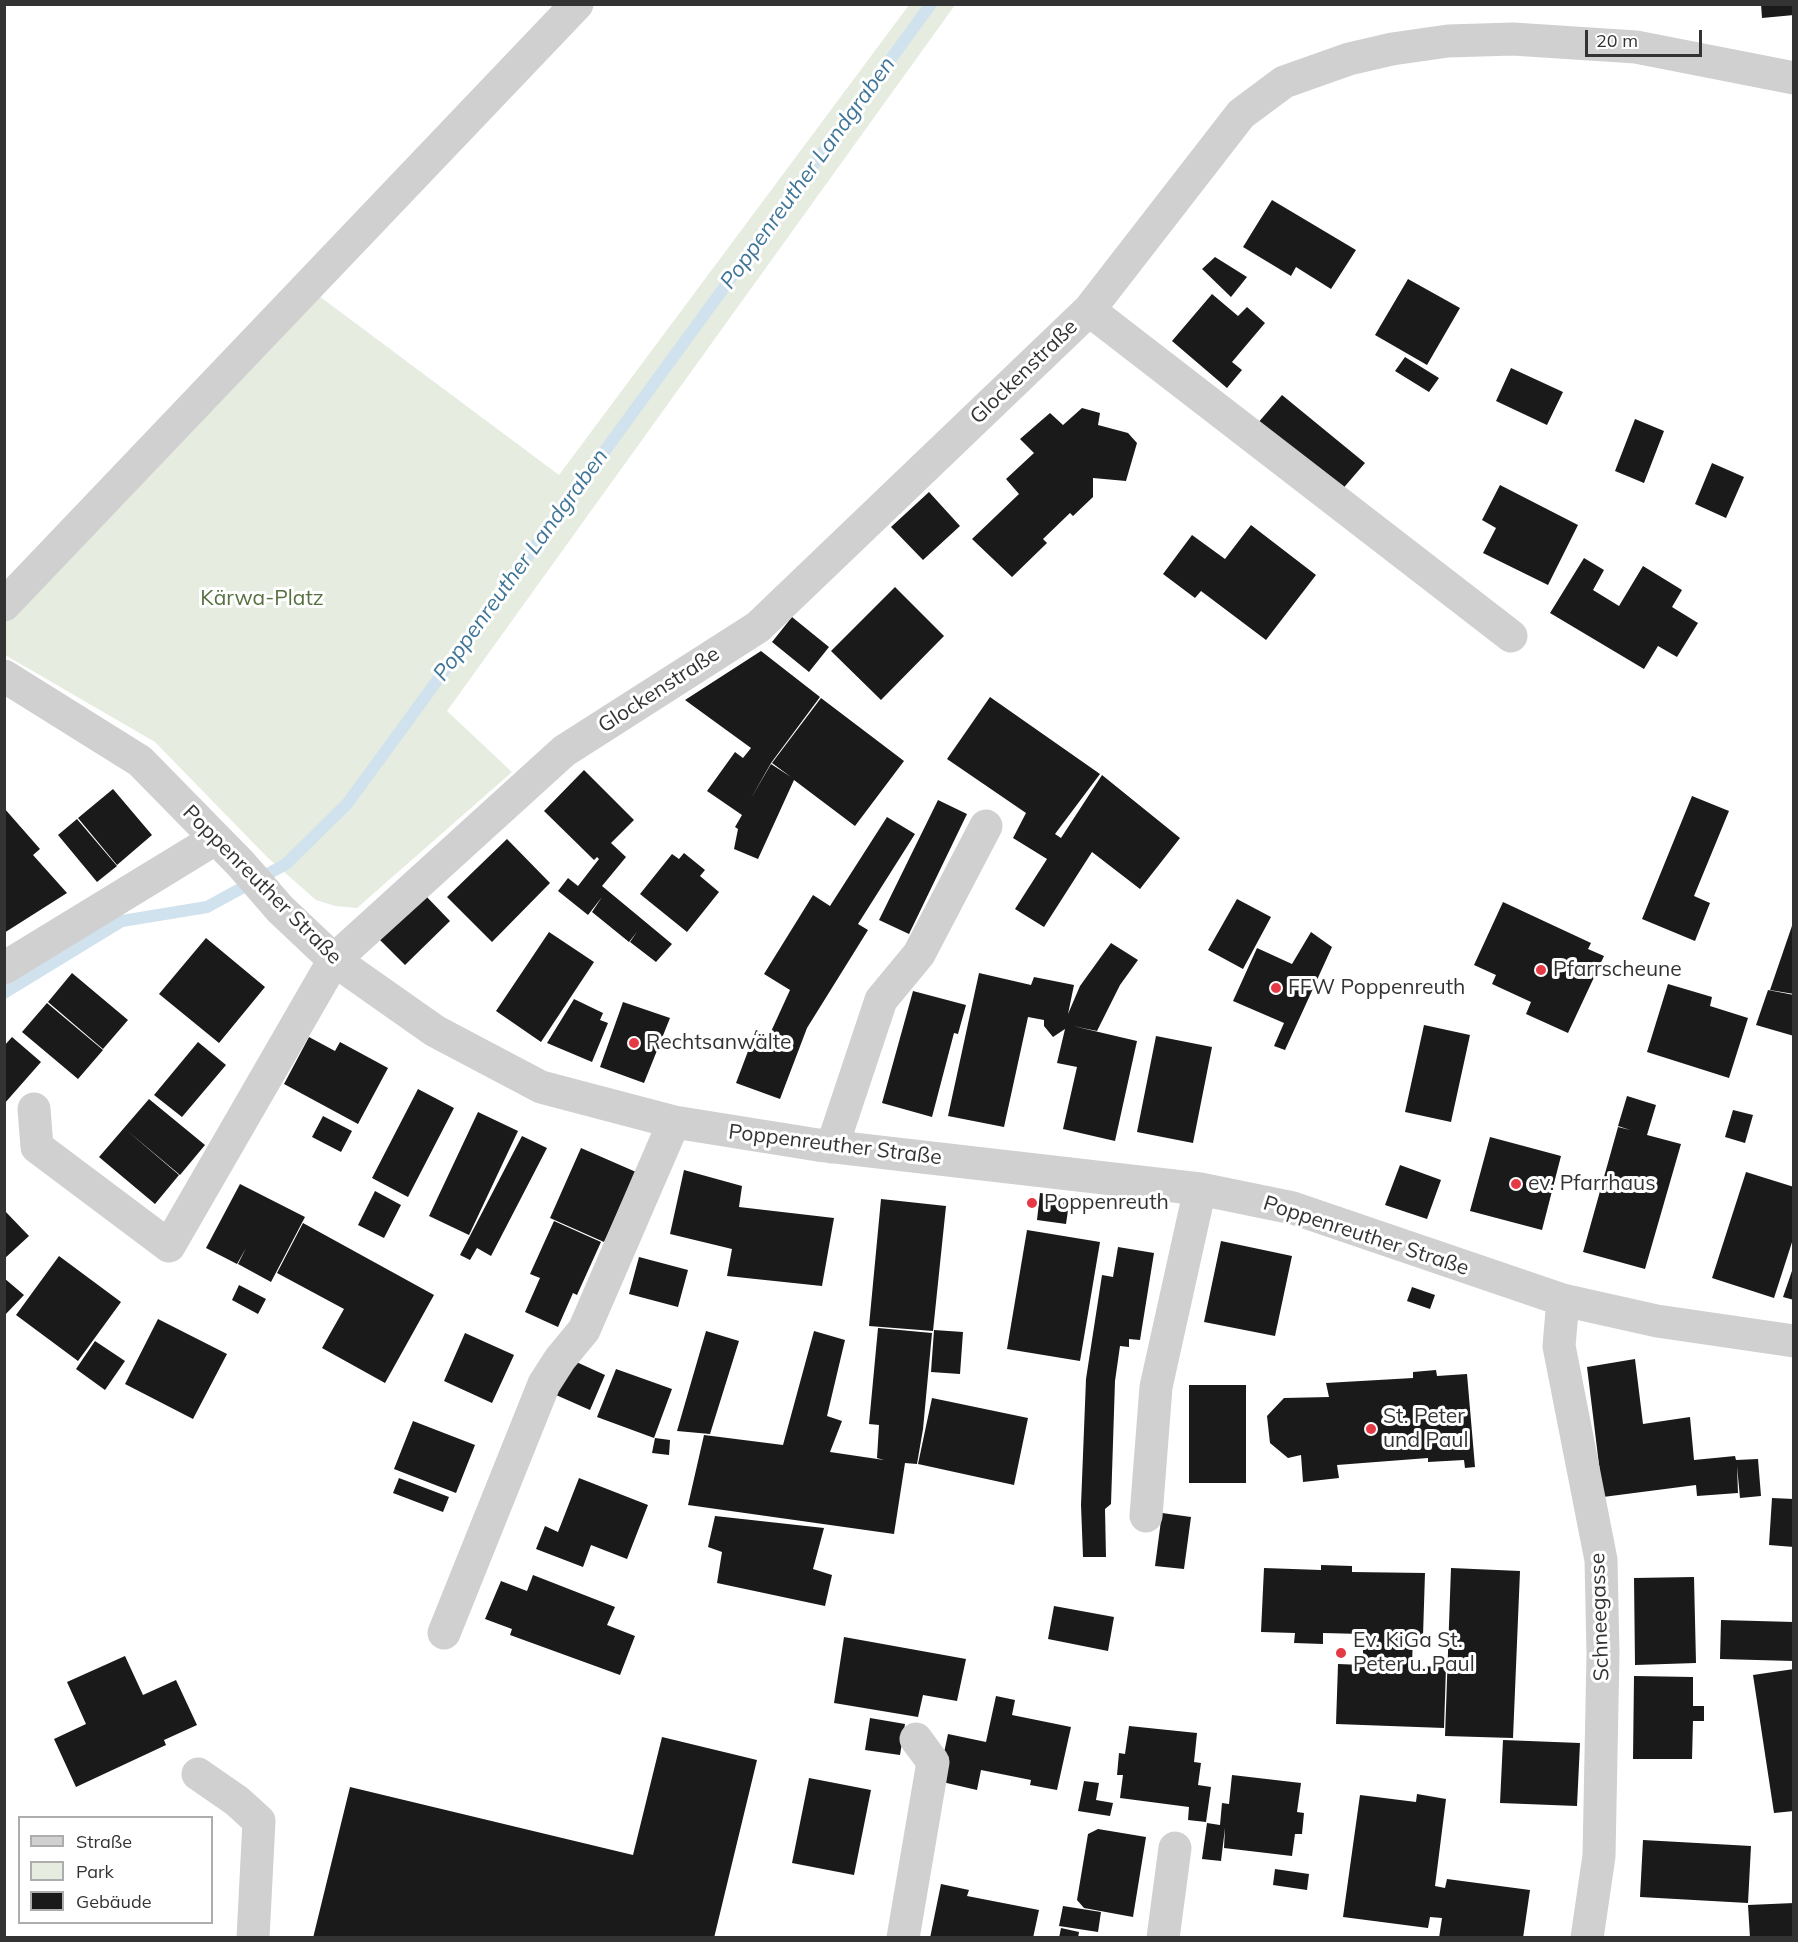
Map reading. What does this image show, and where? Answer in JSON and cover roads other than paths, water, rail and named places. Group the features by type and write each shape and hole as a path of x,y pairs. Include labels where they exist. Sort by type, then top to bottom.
{"street":[{"path":"4,605 577,4"},
{"name":"Glockenstraße","path":"34,1109 37,1147 169,1246 334,960 564,751 758,627 1089,310 1241,114 1284,82 1349,59 1392,49 1448,41 1513,39 1636,47 1794,78"},
{"path":"1089,310 1511,636"},
{"name":"Poppenreuther Straße","path":"4,676 140,761 241,864 280,909 334,960 435,1031 541,1087 674,1122 832,1147 1200,1189 1293,1208 1563,1300 1657,1321 1794,1341"},
{"path":"832,1147 881,1000 919,954 986,826"},
{"path":"4,968 214,838"},
{"path":"444,1633 544,1384 560,1359 584,1330 674,1122"},
{"path":"1146,1516 1156,1387 1200,1189"},
{"name":"Schneegasse","path":"1563,1300 1559,1346 1601,1560 1603,1654 1599,1856 1587,1938"},
{"path":"903,1938 933,1762 916,1739"},
{"path":"198,1774 237,1801 259,1821 254,1938"},
{"path":"1163,1938 1175,1848"}],"waterway":[{"name":"Poppenreuther Landgraben","path":"4,993 122,921 207,907 286,864 347,804 931,4"}],"place":[{"name":"Pfarrscheune","path":"1541,970"},
{"name":"FFW Poppenreuth","path":"1276,988"},
{"name":"Rechtsanwälte","path":"634,1043"},
{"name":"ev. Pfarrhaus","path":"1516,1184"},
{"name":"Poppenreuth","path":"1032,1203"},
{"name":"St. Peter und Paul","path":"1371,1429"},
{"name":"Ev. KiGa St. Peter u. Paul","path":"1341,1653"}],"park label":[{"name":"Kärwa-Platz","path":"262,599"}]}
